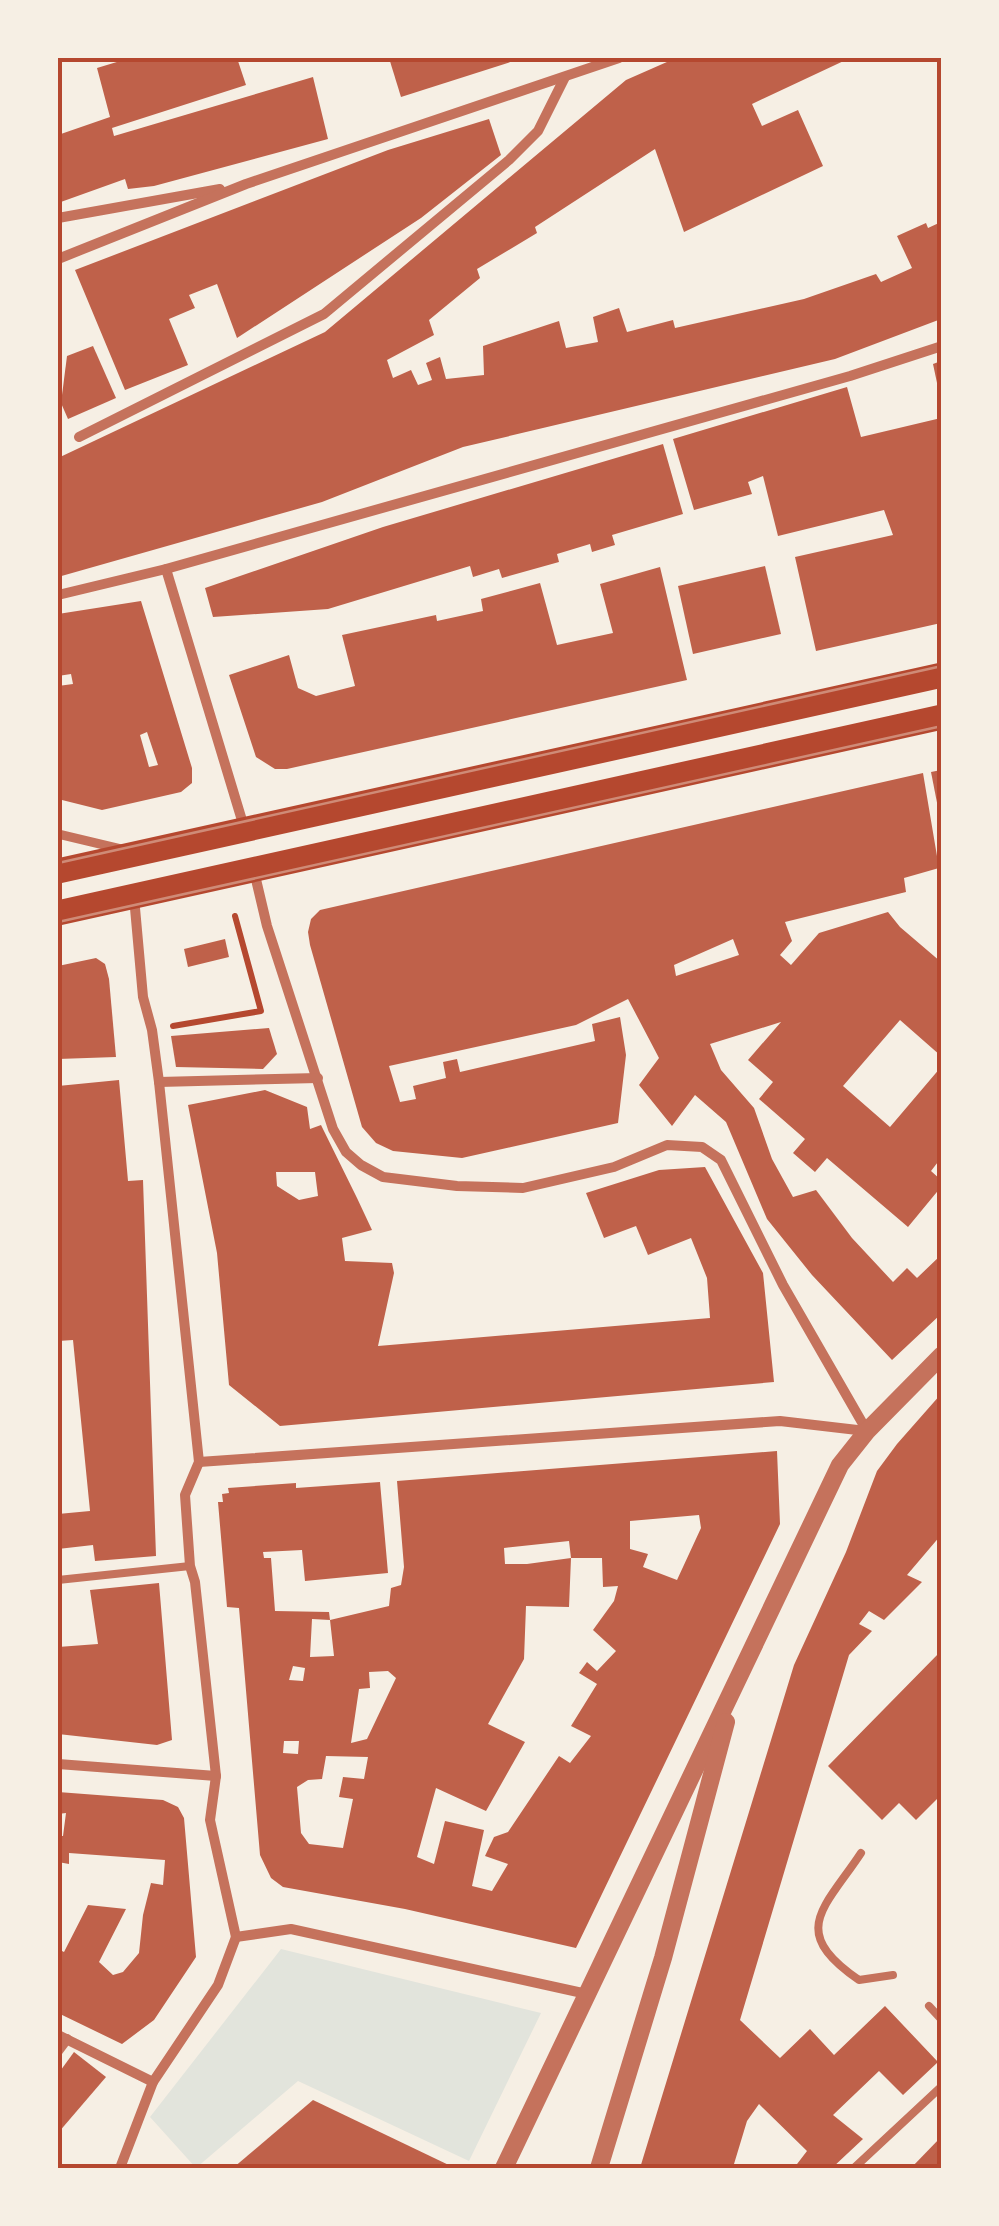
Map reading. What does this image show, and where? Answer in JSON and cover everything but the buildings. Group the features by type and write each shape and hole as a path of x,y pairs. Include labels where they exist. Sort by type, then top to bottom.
{"main road":[{"path":"58,872 942,676"},
{"path":"58,913 942,717"},
{"path":"244,830 253,870"}],"street":[{"path":"58,259 246,184 619,58"},
{"path":"79,438 324,314 538,132 565,78"},
{"path":"58,218 246,184"},
{"path":"58,595 166,570 831,382 942,346"},
{"path":"166,570 244,830"},
{"path":"58,834 139,853"},
{"path":"253,870 266,926 333,1129 346,1152 361,1166 383,1177 457,1186 524,1188 614,1166 668,1145 702,1147 721,1160 783,1285 867,1432"},
{"path":"120,2168 154,2082 218,1985 236,1936 210,1820 216,1776 184,1495 199,1462 159,1082 143,997 134,896"},
{"path":"159,1082 318,1078"},
{"path":"504,2168 840,1465 942,1355"},
{"path":"199,1462 780,1421 867,1432"},
{"path":"599,2168 663,1958 737,1681"},
{"path":"58,1764 216,1776"},
{"path":"236,1936 291,1929 586,1994"},
{"path":"58,2051 62,2037 154,2082"}],"lane":[{"path":"58,1580 190,1566"},
{"path":"862,1853 816,1920 818,1940 836,1964 859,1980 893,1975"},
{"path":"928,2006 942,2020"},
{"path":"854,2168 942,2086"}],"path":[{"path":"182,1024 262,1011 234,916"}],"shaded area":[{"path":"281,1949 541,2013 469,2161 298,2081 196,2168 150,2117"}],"tram line":[{"path":"58,863 942,666"},
{"path":"58,922 942,726"}]}
